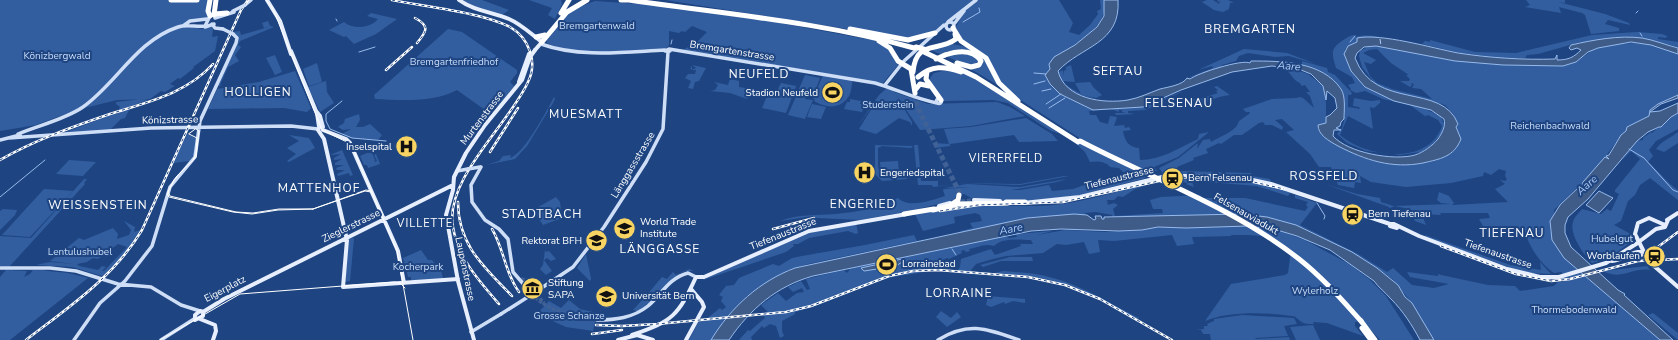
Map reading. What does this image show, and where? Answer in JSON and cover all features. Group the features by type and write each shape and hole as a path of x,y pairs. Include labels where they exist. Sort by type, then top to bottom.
{"highway":[{"path":"171,0 197,0"},
{"path":"214,0 208,11 212,16 227,13"},
{"path":"564,0 564,10"},
{"path":"541,43 570,0"},
{"path":"541,43 560,18 570,0"},
{"path":"560,18 573,6 587,0"},
{"path":"621,0 633,0 808,25 870,36 915,47"},
{"path":"644,0 831,27 905,40 918,39 935,33"},
{"path":"808,25 879,41 888,46 902,64 910,68 916,77"},
{"path":"831,27 884,37 915,47 926,51 954,62 973,68 979,65 981,61 978,56 968,53 958,52 945,55 936,59 916,77"},
{"path":"937,101 936,93 927,85 919,84 915,90 916,77 913,65 918,55 931,46 946,44 953,42 956,39 955,34 950,27"},
{"path":"950,27 961,40 981,54 989,63 999,83 1018,101"},
{"path":"536,37 545,35"},
{"path":"946,44 964,46 981,54"},
{"path":"926,51 957,66 1079,141"},
{"path":"954,62 1018,101 1079,141"},
{"path":"916,77 929,68 943,66 984,82"},
{"path":"937,101 939,93 926,80 925,75 930,69 943,66"},
{"name":"Felsenauviadukt","path":"1079,141 1216,209 1265,237 1294,257 1316,276 1359,321"},
{"path":"904,214 949,205 957,201 960,194 960,202 1008,203"},
{"path":"933,210 965,202 1025,202"},
{"path":"1359,321 1371,340"},
{"path":"1359,321 1375,340"}],"main road":[{"path":"227,13 234,11 251,0"},
{"path":"267,0 278,20 317,113 320,116 320,129 324,139 347,238 343,286 458,279"},
{"path":"459,0 477,10 513,21 528,30 541,43"},
{"path":"948,22 976,0"},
{"path":"885,85 902,64 935,33 950,27 966,8"},
{"path":"185,26 189,21 234,11"},
{"path":"74,340 100,303 122,284 154,244 170,185 196,156 199,127 236,43 236,38 233,34 218,28 213,24 212,16"},
{"path":"200,27 207,25 212,16"},
{"path":"948,22 950,27"},
{"path":"948,22 950,27"},
{"path":"185,26 203,28 213,24"},
{"path":"18,136 71,114 82,107 93,99 144,46 164,34 185,26 200,27 213,24"},
{"path":"902,64 941,29 950,27"},
{"path":"528,30 541,43"},
{"name":"Murtenstrasse","path":"453,185 457,171 476,138 518,84 529,55 541,43"},
{"name":"Bremgartenstrasse","path":"541,43 557,49 588,53 668,51 885,85 916,99 937,101"},
{"name":"Länggassstrasse","path":"533,294 573,268 632,186 662,132 668,51"},
{"name":"Könizstrasse","path":"0,140 18,136 145,128 291,126 320,129"},
{"path":"320,129 350,142 398,251 404,283"},
{"path":"457,171 480,167 471,185 472,202 485,220 500,229 509,240 511,267 519,280 533,294 484,325 470,332"},
{"name":"Tiefenaustrasse","path":"697,278 704,277 809,231 904,214 972,205 1076,198 1114,190 1143,181 1174,176 1248,179 1289,189 1390,225 1392,228 1397,227 1522,273 1546,278 1606,264 1678,212"},
{"name":"Zieglerstrasse","path":"256,283 453,185"},
{"name":"Laupenstrasse","path":"453,185 445,218 470,332 474,340"},
{"name":"Tiefenaustrasse","path":"974,200 1025,202"},
{"name":"Tiefenaustrasse","path":"904,214 950,203"},
{"path":"1612,261 1616,261 1636,250 1644,252 1637,239 1635,231 1641,221 1650,218 1660,225"},
{"path":"338,242 347,244"},
{"path":"1653,265 1678,287"},
{"path":"0,268 70,270 122,284 153,288 170,299 191,309 202,311 200,318"},
{"path":"597,320 619,319 633,315 648,306 679,275 688,273 697,278 692,286 691,294 677,313 665,323 648,333 646,336 651,339"},
{"name":"Eigerplatz","path":"194,318 202,311 256,283"},
{"path":"686,340 704,307 703,301 691,294"},
{"path":"191,309 194,318"},
{"path":"161,340 194,318 200,318 204,322 215,325 216,331 213,340"},
{"path":"618,340 665,323"},
{"path":"470,332 484,325"},
{"path":"938,340 958,329 974,326 990,329 1019,340"},
{"path":"632,335 640,335 651,339"}],"green space":[{"name":"Könizbergwald","path":"0,0 208,0 207,18 185,22 190,27 202,29 212,27 212,37 218,36 215,51 193,67 194,68 180,79 178,78 170,84 175,86 165,92 161,91 150,99 117,100 76,110 36,125 0,131"},
{"path":"461,0 482,0 509,10 502,15 487,12"},
{"name":"Bremgartenwald","path":"529,0 561,0 562,4 555,19 548,15 552,8"},
{"path":"665,0 975,0 937,30 911,39"},
{"path":"978,0 1059,0 1073,23 1069,32 1079,35 1090,25 1098,14 1097,11 1101,9 1100,0 1104,0 1104,10 1096,27 1080,41 1053,60 1047,76 1050,84 1065,97 1093,110 1094,111 1089,111 1090,115 1096,115 1100,122 1108,124 1110,116 1117,117 1114,126 1124,125 1125,128 1129,127 1131,130 1123,131 1125,138 1130,145 1139,148 1140,160 1163,156 1198,139 1199,134 1209,132 1178,157 1154,167 1157,171 1123,172 1119,168 1110,167 1103,163 1090,162 1085,152 1073,141 1081,139 1016,97 1004,87 990,63 964,42 955,29 964,12"},
{"path":"1213,0 1219,4 1220,1 1217,2 1218,0 1228,0 1234,3 1230,3 1229,9 1223,12 1214,10 1202,2"},
{"path":"1526,0 1565,0 1565,3 1558,2 1605,14 1629,23 1630,25 1608,20 1605,24 1619,28 1619,31 1591,34 1585,15 1582,13 1559,7 1561,13 1525,7 1530,5"},
{"name":"Bremgartenwald","path":"595,1 653,5 769,21 877,41 885,44 898,65 883,83 683,50 697,42 707,32 692,26 685,32 682,31 679,33 669,31 669,45 666,49 622,52 589,52 559,48 547,43 547,40 572,10"},
{"path":"371,13 397,19 376,34 354,44 346,36 344,37 329,30 344,22 348,25 357,27 367,26 378,19 367,16"},
{"path":"268,21 270,26 274,27 240,41 238,45 241,47 235,55 239,61 228,67 220,85 224,85 216,86 237,41 232,32 240,31 241,35 269,27 264,28 262,23"},
{"name":"Bremgartenfriedhof","path":"448,29 462,32 517,70 517,73 510,82 514,86 497,107 492,106 488,111 485,110 457,90 438,97 427,99 375,99 374,95"},
{"path":"1637,32 1662,34 1667,36 1666,38 1658,37 1658,39 1678,42 1678,47 1642,38 1619,37 1577,43 1538,54 1527,55 1525,58 1502,58 1460,53 1422,44 1425,41 1430,42 1430,40 1475,52 1516,53 1592,35"},
{"path":"1354,35 1356,37 1375,36 1379,38 1358,38 1357,42 1345,49 1345,57 1351,71 1365,87 1394,101 1415,105 1441,117 1444,124 1442,133 1429,148 1421,152 1400,155 1384,153 1396,154 1424,148 1435,139 1442,126 1438,120 1428,115 1425,116 1410,105 1383,99 1365,91 1356,93 1350,90 1351,89 1348,85 1355,83 1352,77 1336,68 1333,59 1333,52 1336,46"},
{"path":"1635,43 1651,45 1678,54 1678,95 1658,104 1650,110 1650,115 1643,120 1640,120 1621,135 1604,159 1588,177 1554,210 1550,224 1553,238 1552,240 1564,258 1660,340 1436,340 1433,339 1412,303 1393,280 1364,259 1304,228 1267,217 1242,214 1113,218 1112,215 1096,212 1085,213 1085,215 1034,217 961,232 960,231 973,228 970,223 982,221 980,215 975,213 954,217 955,223 923,231 915,214 940,209 941,212 984,206 1054,205 1094,198 1159,181 1135,189 1123,197 1118,196 1114,200 1107,200 1108,205 1114,203 1118,205 1113,209 1115,216 1163,213 1162,209 1153,209 1150,200 1161,197 1200,195 1202,198 1245,198 1305,211 1308,207 1306,205 1308,202 1295,198 1295,195 1292,194 1317,203 1300,225 1358,254 1387,272 1393,268 1412,285 1434,288 1449,284 1410,277 1407,272 1438,276 1438,274 1488,285 1515,286 1520,291 1554,286 1558,282 1530,279 1563,282 1561,278 1566,277 1561,272 1554,273 1539,260 1527,238 1516,235 1515,231 1496,229 1497,233 1486,231 1479,219 1490,218 1488,213 1440,213 1441,215 1423,214 1422,215 1426,225 1415,221 1409,209 1395,206 1390,208 1382,202 1393,206 1451,204 1441,203 1437,200 1439,192 1449,196 1454,203 1452,205 1508,202 1495,189 1505,184 1500,180 1505,181 1507,179 1505,176 1506,171 1499,169 1491,175 1484,172 1483,176 1451,183 1406,187 1371,182 1353,172 1353,174 1360,176 1361,183 1355,182 1354,188 1338,185 1331,167 1319,167 1310,154 1286,132 1294,130 1282,119 1275,120 1283,127 1282,130 1272,125 1265,125 1263,122 1259,123 1242,135 1234,135 1221,144 1219,143 1206,149 1208,153 1193,158 1194,160 1177,167 1178,171 1251,173 1252,176 1270,179 1271,182 1208,175 1164,175 1159,168 1179,158 1198,143 1197,149 1203,140 1210,139 1211,142 1228,133 1238,125 1239,121 1249,114 1250,112 1246,112 1243,109 1272,99 1299,97 1303,98 1314,108 1310,96 1306,92 1310,92 1305,85 1301,86 1301,84 1295,80 1286,69 1293,69 1308,74 1323,86 1326,103 1326,123 1318,128 1319,131 1343,148 1381,163 1395,164 1431,162 1445,155 1456,146 1461,139 1455,127 1458,125 1453,114 1445,105 1419,97 1392,92 1376,85 1362,67 1359,56 1360,51 1369,46 1382,46 1459,61 1503,65 1563,66 1576,62 1594,49 1619,44","holes":["1377,49 1391,63 1409,75 1406,75 1410,79 1409,81 1400,81 1410,87 1412,85 1411,83 1414,84 1412,88 1421,89 1432,99 1392,89 1377,83 1370,76 1364,62 1371,64 1376,60 1363,53 1369,50"]},
{"path":"951,44 970,49 982,58 992,71 1001,87 969,68 981,64 974,54 943,55 928,49"},
{"path":"1244,49 1287,53 1316,64 1289,56 1275,57 1248,53 1239,56 1236,61 1222,65 1219,69 1187,78 1213,68 1212,66 1198,70"},
{"path":"963,53 978,58 978,64 965,65 946,56"},
{"path":"275,55 282,72 275,75 266,58"},
{"path":"1302,61 1327,68 1328,72 1335,75 1352,93 1351,95 1348,95 1348,107 1360,109 1359,107 1353,106 1354,98 1371,101 1380,100 1380,103 1374,108 1370,107 1373,129 1348,116 1340,135 1351,143 1379,153 1366,151 1347,143 1337,134 1342,128 1344,121 1343,95 1325,76 1315,69 1302,65"},
{"path":"317,63 322,82 309,86 303,69"},
{"path":"692,65 706,68 699,81 695,82 693,89 688,88 691,81 685,78 688,74 695,74 696,70 693,70 696,68"},
{"path":"1071,65 1075,82 1061,81 1059,72 1063,70 1063,76 1064,71 1067,69 1065,68"},
{"path":"948,70 965,74 973,78 1059,133 1051,131 1008,103 993,100 944,101 930,81 930,78 934,73"},
{"path":"295,71 311,108 307,112 284,108 208,109 217,89 259,82"},
{"path":"805,75 820,78 814,94 798,91"},
{"name":"Stadion Neufeld","path":"823,75 853,80 850,94 846,100 833,106 819,104 814,101 815,99 813,99"},
{"path":"730,79 739,81 739,87 751,89 747,99 730,93 710,91 715,90 718,85 714,82 728,85"},
{"path":"326,81 327,92 334,103 320,112 308,87"},
{"path":"798,81 786,113 762,108 767,96 774,97 781,83 796,86"},
{"path":"1090,82 1102,95 1096,98 1084,95 1097,99 1079,94 1064,84 1081,94 1075,83"},
{"path":"1217,86 1230,95 1216,98 1191,107 1187,102 1181,103 1181,101 1185,100 1184,99 1200,99 1218,93 1216,91 1218,90 1214,87"},
{"name":"Studerstein","path":"887,88 893,90 912,122 912,126 910,122 899,118 876,134 859,129 877,100 857,127 879,95"},
{"path":"798,92 807,94 805,99 813,100 805,119 788,115"},
{"path":"894,92 928,104 997,102 1010,107 1025,116 971,126 920,130"},
{"path":"1181,92 1145,110 1128,111 1128,113 1135,114 1116,115 1115,113 1126,113 1122,112 1122,110 1119,110 1119,112 1111,109 1143,107"},
{"path":"554,97 555,99 553,103 527,146 515,159 486,165 499,161 503,156 511,155 510,158 522,148 529,140"},
{"path":"143,99 148,100 118,111 120,107 116,104 116,102"},
{"path":"850,99 861,101 860,104 865,105 862,112 844,109 847,102 850,102"},
{"path":"812,104 826,107 821,119 807,117"},
{"path":"130,108 125,118 121,119 110,130 63,133"},
{"name":"Hubelgut","path":"1678,113 1678,129 1656,141 1649,150 1653,156 1648,162 1678,190 1678,200 1650,178 1640,185 1635,195 1628,201 1621,221 1614,225 1629,233 1632,241 1609,258 1592,263 1581,250 1575,238 1572,227 1574,218 1582,209 1601,214 1607,209 1611,211 1619,194 1615,192 1615,190 1640,159 1631,151 1622,160 1637,141 1643,140 1643,138 1650,133 1648,132 1652,133"},
{"path":"359,114 360,120 356,127 363,127 370,124 382,135 378,140 352,138 342,134 351,129 343,130 338,127 344,123 345,119"},
{"path":"1026,118 1052,134 1058,141 1019,142 1014,135 950,144 950,146 935,148 934,143 949,144 944,129 971,127"},
{"path":"1678,132 1678,143 1664,152 1656,149 1661,144"},
{"path":"187,134 196,138 194,155 190,161 173,163"},
{"path":"289,135 309,138 315,148 289,162 287,161 296,154 287,148 299,141"},
{"path":"875,145 913,146 911,148 882,146 878,148 878,166 880,175 892,175 893,173 881,172 881,174 880,162 898,161 899,174 896,175 907,176 907,179 882,181 871,170 875,170"},
{"path":"914,145 918,145 921,181 938,181 938,186 957,184 933,187 932,185 918,185"},
{"path":"342,150 353,175 350,176 349,173 338,176 337,174 345,170 337,170 336,168 344,165 335,165 335,163 342,159 334,160 334,158 341,154 330,155"},
{"path":"367,153 372,153 375,160 374,162 377,161 374,155 376,154 380,164 368,168 367,165 364,165 360,156"},
{"path":"69,160 96,162 83,176 56,174"},
{"path":"1137,175 1144,176 1146,178 1076,196 1025,201 973,199 964,194 957,195 954,200 910,211 860,220 817,218 813,216 780,221 795,217 865,210 898,198 908,203 921,203 945,196 944,189 970,187 944,188 967,184 1020,187 1067,179 1011,190 1049,185 1052,191 1073,189 1087,184 1089,188 1096,188 1097,186 1101,186 1102,181 1118,181 1135,178"},
{"path":"1069,176 1020,185 958,183 1020,184"},
{"path":"84,179 87,179 84,183 85,184 9,267 0,266 0,236 31,238"},
{"path":"1173,180 1231,180 1265,185 1290,193 1288,196 1257,186 1196,181 1192,182 1194,187 1186,184 1188,183"},
{"path":"1325,184 1357,194 1380,198 1381,202 1389,207"},
{"path":"44,189 73,191 30,237 2,235"},
{"path":"556,197 560,202 562,218 543,225 533,210"},
{"path":"3,209 17,210 15,215 0,230 0,211"},
{"name":"Lentulushubel","path":"124,221 135,227 134,232 140,230 124,255 102,276 72,267 36,265 50,262 75,264 50,261 79,238 84,240 113,228 118,234 117,239 129,235 131,230","holes":["118,244 127,247 104,271 102,271 106,267 102,266 98,270 79,266 77,264 87,262 93,258 98,259"]},
{"path":"856,223 858,233 856,234 848,231 809,238 798,244 793,244 794,246 786,252 700,281 805,234"},
{"name":"Wylerholz","path":"1248,226 1277,230 1305,240 1349,264 1369,279 1386,296 1414,340 1380,340 1363,321 1355,322 1355,326 1363,336 1327,323 1313,322 1314,324 1309,324 1302,322 1295,317 1282,315 1247,313 1224,315 1205,321 1231,284 1285,275 1288,273 1291,250 1277,241 1263,236 1231,235 1192,237 1194,244 1177,246 1172,235 1114,241 1098,240 1100,252 1089,254 1084,242 1066,245 1057,244 1043,253 1006,256 976,264 971,270 973,274 956,273 960,267 961,259 991,249 995,255 1021,246 1020,244 1033,244 1031,240 1007,240 994,246 984,245 969,249 970,251 961,251 962,253 949,259 947,258 935,263 914,266 933,269 885,279 818,305 795,312 795,314 782,321 782,331 784,336 780,338 776,326 770,324 764,328 762,326 751,337 752,340 739,340 748,330 750,331 765,318 764,316 768,312 761,305 778,293 786,301 797,293 804,292 802,288 793,292 788,287 801,281 807,290 810,289 806,279 844,270 847,273 850,269 1006,236 1009,238 1017,237 1016,234 1053,231 1037,235 1065,230 1106,232 1158,227 1186,228"},
{"path":"914,235 917,241 808,264 790,270 747,296 727,318 711,340 689,340 699,321 705,320 720,308 722,310 726,307 721,301 723,297 719,295 726,286 734,285 739,278 773,264 779,266 792,258"},
{"path":"1425,235 1510,265 1541,270 1540,262 1551,274 1525,273 1425,237"},
{"path":"354,238 350,281 345,282 349,239"},
{"name":"Kocherpark","path":"421,250 428,260 432,260 435,264 439,263 443,278 411,281 411,277 408,277 403,258"},
{"path":"545,250 546,252 549,251 556,259 551,261 547,258 544,260 552,271 546,275 540,269 543,265"},
{"path":"586,254 591,279 590,281 577,268"},
{"path":"1010,257 1032,257 1033,261 1001,261 983,267 980,265"},
{"path":"1647,266 1650,270 1638,270 1616,275 1603,271"},
{"path":"689,269 694,271 686,271 679,274 640,312 633,310 643,299 646,300 646,296 662,277 667,279 673,272 676,275"},
{"path":"6,270 27,271 24,277 30,274 33,270 41,270 68,273 88,278 10,340 0,340 0,277"},
{"path":"1003,271 1027,273 1058,279 1086,290 1139,318 1138,320 1098,297 1065,284 1039,278 995,273"},
{"path":"988,296 1025,299 1025,303 1013,301 1005,304 1004,302 991,307 986,305"},
{"name":"Grosse Schanze","path":"569,300 580,309 597,313 593,331 566,327 537,314 549,301 561,308"},
{"path":"941,311 951,318 957,312 961,317 947,327 936,317"},
{"path":"1653,313 1678,333 1678,340 1648,315"},
{"path":"1242,315 1294,318 1297,324 1284,326 1288,336 1255,338 1289,337 1290,340 1211,340 1210,334 1203,334 1201,330 1195,330 1204,329 1204,326 1208,326 1207,324 1214,321 1214,319"},
{"path":"1313,325 1320,340 1296,340 1290,327"}],"water":[{"name":"Aare","path":"1104,0 1118,0 1117,15 1113,26 1098,43 1067,63 1058,71 1068,88 1077,94 1086,98 1097,100 1128,100 1175,85 1187,78 1190,79 1210,70 1238,63 1250,63 1251,61 1275,61 1300,64 1323,73 1333,80 1343,92 1344,119 1340,126 1336,128 1341,130 1334,130 1333,136 1349,147 1384,156 1406,157 1415,155 1425,150 1438,139 1444,127 1444,119 1431,110 1394,101 1365,87 1351,71 1344,54 1348,46 1357,42 1357,38 1367,37 1393,39 1458,53 1495,57 1555,59 1557,55 1557,60 1571,58 1581,50 1577,48 1571,50 1569,48 1571,45 1606,38 1633,37 1678,48 1678,54 1651,45 1631,42 1598,48 1588,52 1576,62 1563,66 1503,65 1455,61 1376,46 1364,47 1357,53 1355,58 1365,74 1377,85 1392,91 1438,103 1450,111 1458,124 1456,127 1461,139 1454,150 1446,156 1423,163 1400,165 1379,162 1358,155 1335,144 1322,135 1318,129 1318,125 1326,123 1326,117 1337,108 1335,98 1327,91 1326,100 1323,86 1311,74 1301,70 1272,66 1232,72 1181,90 1143,107 1093,110 1060,94 1050,84 1045,75 1050,69 1049,64 1054,57 1075,45 1097,27 1104,16"},
{"name":"Aare","path":"1678,95 1678,98 1661,104 1650,112 1660,111 1678,103 1678,113 1671,117 1661,127 1648,132 1637,141 1588,199 1568,217 1565,225 1565,233 1571,247 1618,290 1625,294 1624,295 1673,340 1660,340 1564,258 1552,240 1550,221 1560,205 1580,186 1584,187 1582,184 1583,182 1605,157 1609,159 1606,156 1609,155 1621,135 1626,131 1627,127 1649,116 1650,110 1658,104"},
{"path":"1599,191 1613,198 1599,213 1586,205"},
{"name":"Aare","path":"1074,214 1087,215 1094,220 1096,219 1095,216 1101,216 1102,219 1104,219 1104,217 1242,214 1267,217 1296,225 1352,252 1377,268 1398,285 1405,297 1412,303 1434,340 1420,340 1403,313 1374,281 1330,250 1297,236 1277,230 1248,226 1186,228 1158,227 1142,230 1119,231 1061,229 1031,231 813,276 800,280 776,292 765,300 746,318 729,340 711,340 737,306 747,296 782,273 795,268 1027,218"},
{"path":"902,259 902,262 896,266 864,271 861,268"}],"waterway":[{"path":"963,22 980,12 979,8"},
{"path":"1350,42 1355,36"},
{"path":"671,44 672,40"},
{"name":"STADTBACH","path":"359,52 375,47"},
{"path":"1034,73 1046,74"},
{"path":"1034,84 1045,81"},
{"path":"1042,91 1051,89"},
{"path":"1046,104 1061,94"},
{"path":"1049,108 1065,98"},
{"name":"STADTBACH","path":"342,101 326,114 326,121 330,129 352,138 386,141"},
{"path":"1629,149 1644,158 1673,190 1678,192"},
{"path":"0,197 45,160"},
{"path":"1317,203 1325,216 1324,219"},
{"path":"952,249 956,255"}],"ferry route":[{"path":"1380,39 1381,46"}],"tunnel":[{"path":"915,94 917,106 960,194"},
{"path":"955,202 974,200"},
{"path":"1644,252 1653,265"},
{"path":"521,279 526,280 533,295 548,306 564,313 597,320"},
{"path":"530,287 544,303"}],"tram line":[{"path":"266,0 273,9 322,130 351,144 371,191"},
{"path":"196,129 199,131 196,157 193,160 196,153 197,138 189,134 196,129"},
{"path":"168,192 174,180 193,160"},
{"path":"313,209 366,190 371,191"},
{"path":"313,209 365,191 371,192"},
{"path":"371,191 397,251 403,286"},
{"path":"168,192 170,196 236,212 253,213 279,209 313,209"},
{"path":"168,192 167,194 169,197 233,212 252,214 278,210 313,209"},
{"path":"160,340 240,294 394,282 400,283 403,286"},
{"path":"403,286 413,340"}],"railway":[{"path":"26,340 90,290 131,247 142,230 241,10 248,0"},
{"path":"392,0 452,10 484,17 498,22 517,32 527,44 530,51 532,67 528,82 519,98 468,171 458,190 453,209 453,227 459,249 470,268 499,304"},
{"path":"415,18 425,26 425,32 417,43"},
{"path":"386,70 412,47"},
{"path":"0,160 54,134 165,96 191,83 213,64"},
{"path":"490,152 518,108"},
{"path":"940,211 978,205 1063,202 1177,177 1245,180 1284,189"},
{"path":"458,202 462,231 474,254 512,296"},
{"path":"773,229 814,218"},
{"path":"492,229 507,269 519,292"},
{"path":"1637,257 1651,252 1678,232"},
{"path":"1441,246 1516,274 1551,281 1570,279 1638,261 1678,259"},
{"path":"596,325 622,326 657,324 786,312 811,306 889,276 913,271 938,270 1028,277 1065,285 1100,299 1172,340"},
{"path":"592,334 622,330"}],"place":[{"name":"Stadion Neufeld","path":"833,93"},
{"name":"Inselspital","path":"407,147"},
{"name":"Engeriedspital","path":"864,173"},
{"name":"Bern Felsenau","path":"1173,178"},
{"name":"Bern Tiefenau","path":"1353,214"},
{"name":"World Trade Institute","path":"625,228"},
{"name":"Rektorat BFH","path":"597,241"},
{"name":"Worblaufen","path":"1655,256"},
{"name":"Lorrainebad","path":"886,264"},
{"name":"Stiftung SAPA","path":"532,289"},
{"name":"Universität Bern","path":"606,296"}],"district":[{"name":"BREMGARTEN","path":"1250,29"},
{"name":"SEFTAU","path":"1118,71"},
{"name":"NEUFELD","path":"759,74"},
{"name":"HOLLIGEN","path":"258,92"},
{"name":"FELSENAU","path":"1179,103"},
{"name":"MUESMATT","path":"586,114"},
{"name":"VIERERFELD","path":"1006,158"},
{"name":"ROSSFELD","path":"1324,176"},
{"name":"MATTENHOF","path":"319,188"},
{"name":"ENGERIED","path":"863,204"},
{"name":"WEISSENSTEIN","path":"98,205"},
{"name":"STADTBACH","path":"542,214"},
{"name":"VILLETTE","path":"425,223"},
{"name":"TIEFENAU","path":"1512,233"},
{"name":"LÄNGGASSE","path":"660,249"},
{"name":"LORRAINE","path":"959,293"}],"park label":[{"name":"Reichenbachwald","path":"1550,126"},
{"name":"Thormebodenwald","path":"1574,310"}]}
